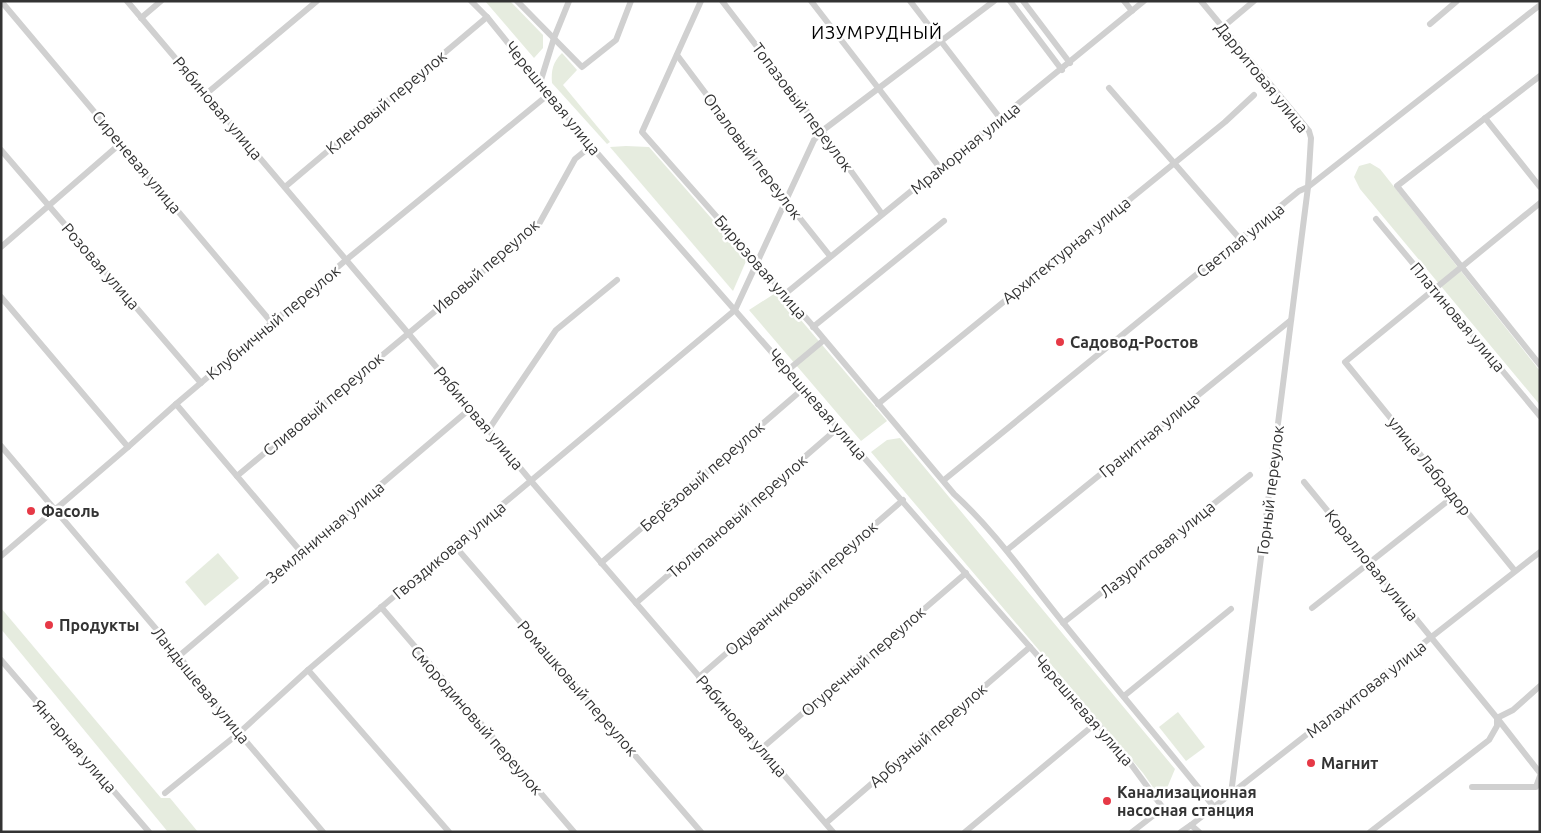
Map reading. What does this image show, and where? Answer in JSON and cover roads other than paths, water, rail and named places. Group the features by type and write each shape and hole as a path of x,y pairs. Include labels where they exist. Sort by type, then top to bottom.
{"street":[{"name":"Рябиновая улица","path":"127,1 531,481 833,832"},
{"path":"141,18 161,1"},
{"path":"206,94 317,1"},
{"name":"Черешневая улица","path":"471,1 487,17 591,146 1122,752 1163,808 1132,832"},
{"path":"517,1 582,67 616,40 631,1"},
{"path":"540,83 554,38 569,1"},
{"path":"677,55 700,1"},
{"name":"Топазовый переулок","path":"722,1 822,131 882,214"},
{"path":"811,1 940,168"},
{"path":"910,1 1000,118"},
{"path":"735,310 787,202 814,140 822,131 994,1"},
{"path":"1010,1 1062,70"},
{"path":"1023,1 1070,63"},
{"path":"1124,1 1132,11"},
{"name":"Мраморная улица","path":"785,294 1000,118 1062,70 1144,1"},
{"name":"Дарритовая улица","path":"1201,1 1309,131 1312,138 1308,187"},
{"path":"1222,27 1254,1"},
{"path":"1430,24 1457,1"},
{"name":"Сиреневая улица","path":"1,2 272,323"},
{"name":"Светлая улица","path":"944,480 1240,239 1540,5"},
{"name":"Кленовый переулок","path":"285,187 487,17"},
{"name":"Бирюзовая улица","path":"677,55 642,132 785,294 954,494 978,515 1063,623 1214,807"},
{"name":"Опаловый переулок","path":"677,55 787,202 830,256"},
{"path":"1540,76 1485,118 1540,187"},
{"path":"1109,88 1240,239"},
{"name":"Клубничный переулок","path":"1,556 346,260 549,94"},
{"name":"Архитектурная улица","path":"878,404 1225,122 1254,95"},
{"name":"Платиновая улица","path":"1485,118 1398,186 1540,366"},
{"path":"1,247 121,143"},
{"name":"Ивовый переулок","path":"408,333 539,224 575,159 591,146"},
{"name":"Розовая улица","path":"1,150 201,383"},
{"name":"Горный переулок","path":"1231,794 1308,187"},
{"path":"1434,289 1540,203"},
{"name":"Платиновая улица","path":"1376,218 1540,416"},
{"path":"813,327 944,221"},
{"path":"489,429 556,330 617,280"},
{"name":"улица Лабрадор","path":"1434,289 1345,362 1515,571"},
{"path":"1,297 128,447"},
{"name":"Гвоздиковая улица","path":"165,793 239,733 308,670 454,545 735,310"},
{"name":"Гранитная улица","path":"1007,550 1291,320"},
{"name":"Сливовый переулок","path":"237,476 408,333"},
{"path":"788,370 824,340"},
{"name":"Берёзовый переулок","path":"601,563 804,388"},
{"path":"176,404 302,552"},
{"name":"Земляничная улица","path":"179,656 471,408"},
{"name":"Тюльпановый переулок","path":"636,603 838,428"},
{"name":"Ландышевая улица","path":"1,446 179,656 239,733 323,832"},
{"name":"Лазуритовая улица","path":"1063,623 1250,475"},
{"name":"Коралловая улица","path":"1304,482 1497,718 1540,775"},
{"path":"1312,608 1454,496"},
{"name":"Одуванчиковый переулок","path":"699,676 903,500"},
{"name":"Ромашковый переулок","path":"454,545 702,832"},
{"name":"Малахитовая улица","path":"1181,832 1540,552"},
{"name":"Огуречный переулок","path":"762,749 966,573"},
{"name":"Смородиновый переулок","path":"381,608 574,832"},
{"path":"1124,696 1231,609"},
{"name":"Арбузный переулок","path":"826,823 1030,647"},
{"name":"Янтарная улица","path":"1,660 149,832"},
{"path":"308,670 449,832"},
{"path":"1370,832 1489,740 1497,726 1497,718 1513,710 1540,686"},
{"path":"966,832 1096,723"},
{"path":"1472,786 1536,787 1540,775"},
{"path":"1191,825 1199,832"}],"place":[{"name":"Садовод-Ростов","path":"1060,342"},
{"name":"Фасоль","path":"31,511"},
{"name":"Продукты","path":"49,625"},
{"name":"Магнит","path":"1311,763"},
{"name":"Канализационная насосная станция","path":"1107,801"}],"district":[{"name":"ИЗУМРУДНЫЙ","path":"877,33"}]}
